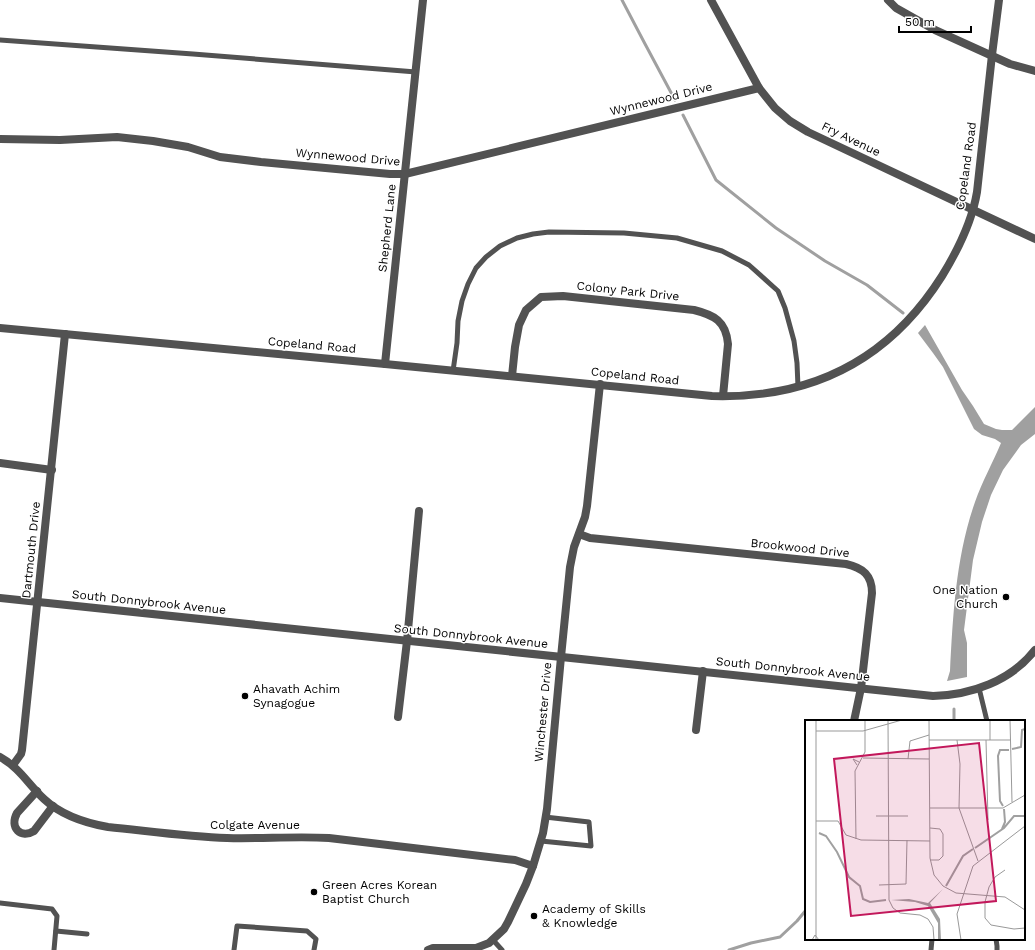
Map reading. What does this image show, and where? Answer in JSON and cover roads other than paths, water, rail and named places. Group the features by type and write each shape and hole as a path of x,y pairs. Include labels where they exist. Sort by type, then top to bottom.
{"street":[{"name":"Shepherd Lane","path":"385,364 423,0"},
{"name":"Fry Avenue","path":"711,0 759,88 775,108 790,121 808,132 1035,240"},
{"path":"888,0 896,8 935,30 1010,64 1035,71"},
{"name":"Copeland Road","path":"0,328 706,395 756,395 798,387 821,379 848,366 888,340 906,324 927,298 946,269 962,240 973,210 979,178 999,0"},
{"name":"Wynnewood Drive","path":"0,139 60,140 117,137 160,142 188,147 220,156 260,162 390,174 405,174 759,88"},
{"name":"Colony Park Drive","path":"512,376 519,325 526,310 541,297 563,296 694,310 708,314 719,320 726,330 728,344 723,396"},
{"name":"Dartmouth Drive","path":"13,765 21,754 22,750 65,334"},
{"name":"Winchester Drive","path":"428,950 432,948 476,948 493,940 504,929 508,922 526,884 541,841 545,817 570,567 574,547 585,517 587,506 600,384"},
{"path":"0,463 52,470"},
{"path":"398,718 419,511"},
{"name":"Brookwood Drive","path":"579,534 590,538 846,564 862,570 870,577 872,582 872,593 860,688 854,720"},
{"name":"South Donnybrook Avenue","path":"0,598 940,696 962,693 991,684 1012,672 1035,650"},
{"path":"696,730 703,671"},
{"name":"Colgate Avenue","path":"0,756 13,765 44,799 53,806 68,815 86,822 108,827 216,838 329,838 515,860 533,866"},
{"path":"37,791 17,813 14,825 17,830 24,833 31,833 53,806"}],"lane":[{"path":"0,40 416,72"},
{"path":"453,371 458,321 462,301 476,268 486,256 500,246 517,238 533,234 549,232 624,232 677,238 722,251 750,264 778,291 786,308 794,342 798,387"},
{"path":"979,688 987,720"},
{"path":"541,841 591,846 589,822 545,817"},
{"path":"0,904 52,909 57,916 54,950"},
{"path":"234,950 237,926 307,931 316,939 314,950"},
{"path":"56,931 87,934"},
{"path":"493,940 502,950"},
{"path":"931,950 932,940"},
{"path":"996,940 998,946 997,950"}],"waterway":[{"path":"622,0 675,100"},
{"path":"683,115 716,180 776,228 825,261 867,285 903,313"},
{"path":"954,709 954,720"},
{"path":"729,950 751,943 780,937 805,911"}],"place":[{"name":"One Nation Church","path":"1006,597"},
{"name":"Ahavath Achim Synagogue","path":"245,696"},
{"name":"Green Acres Korean Baptist Church","path":"314,892"},
{"name":"Academy of Skills & Knowledge","path":"534,916"}]}
